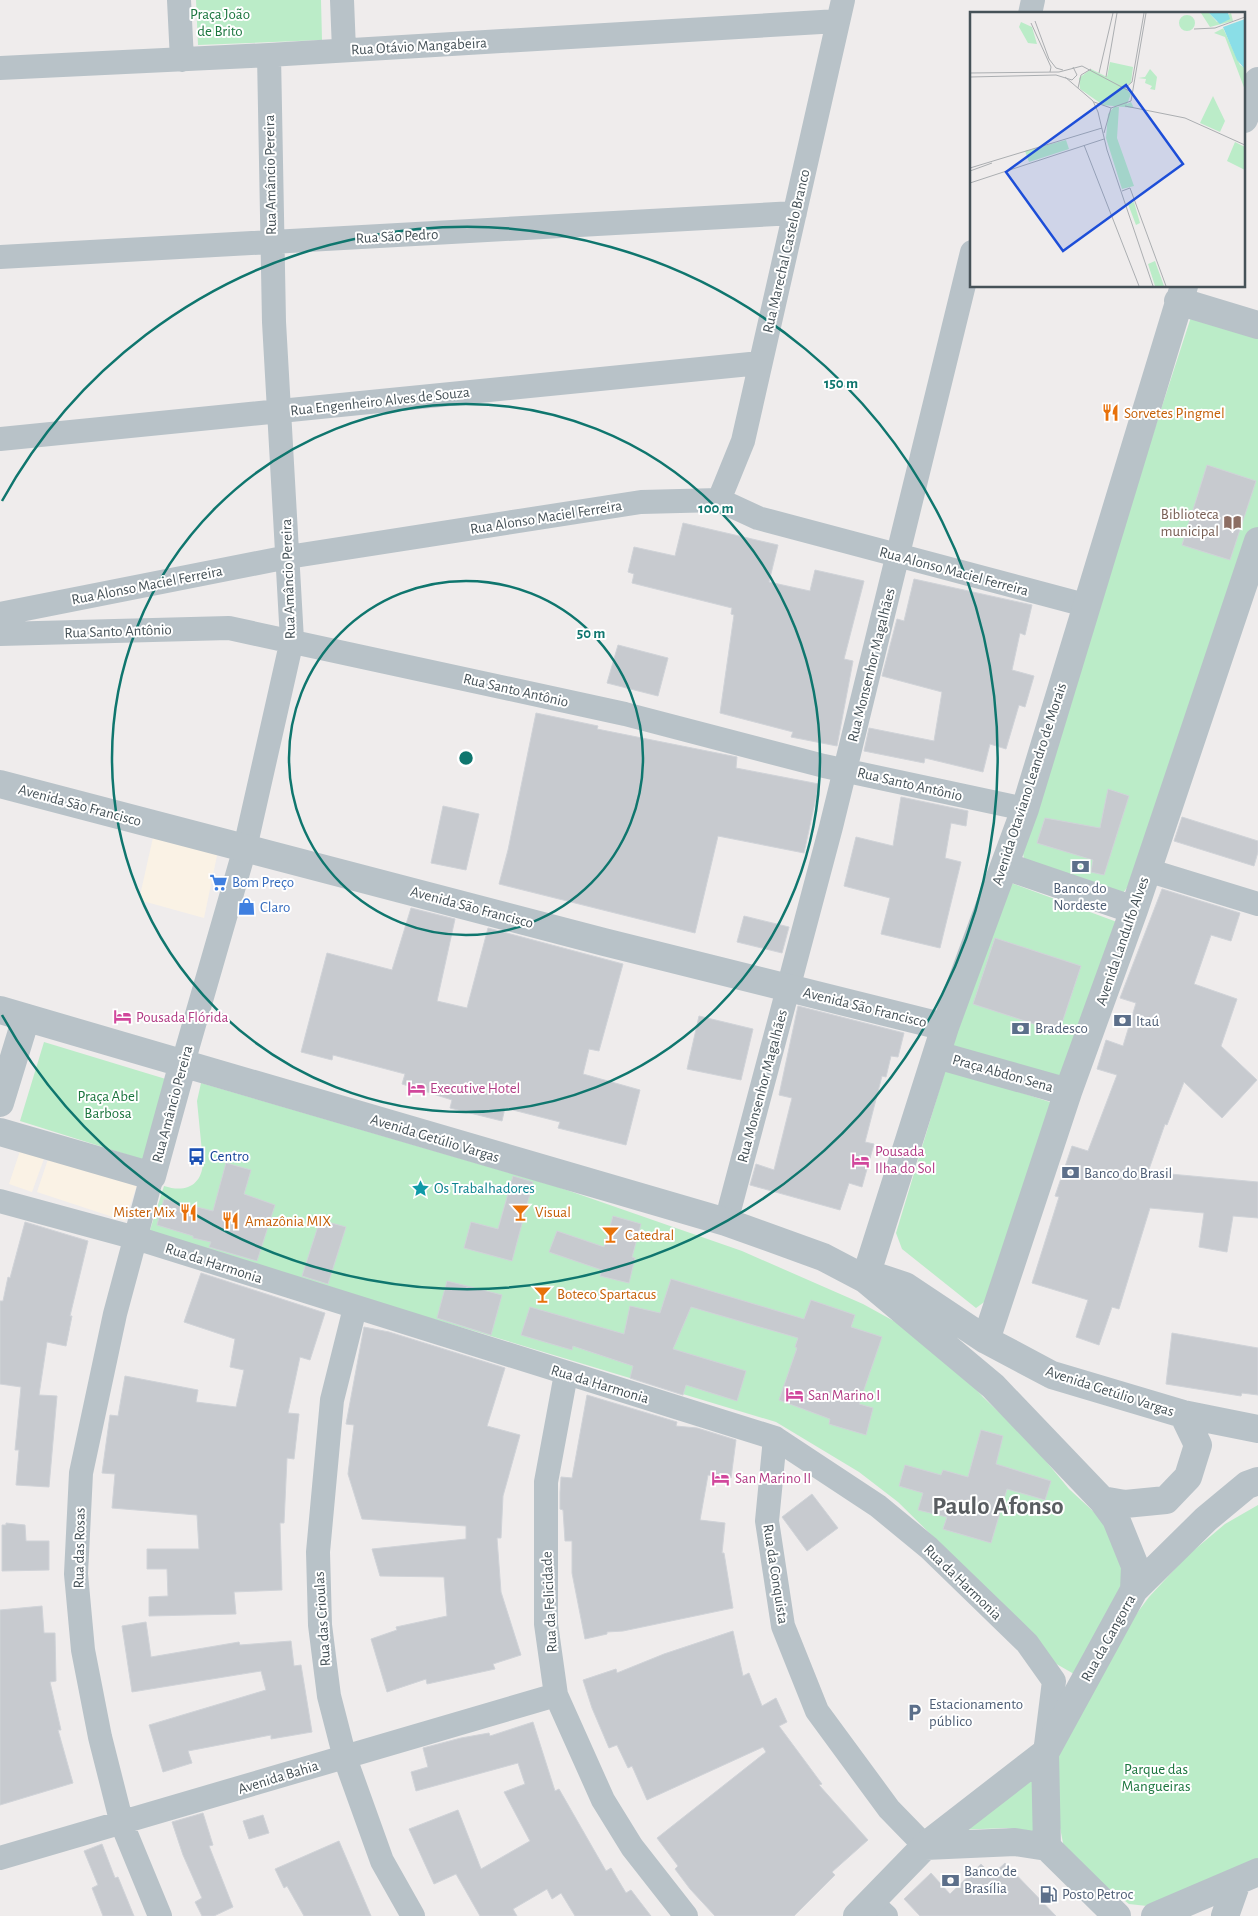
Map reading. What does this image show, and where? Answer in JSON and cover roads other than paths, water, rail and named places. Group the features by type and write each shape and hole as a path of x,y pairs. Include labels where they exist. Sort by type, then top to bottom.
{"street":[{"path":"179,0 182,60"},
{"path":"342,0 344,50"},
{"name":"Rua Otávio Mangabeira","path":"0,68 182,60 344,50 840,11"},
{"name":"Rua Marechal Castelo Branco","path":"719,500 743,441 840,11"},
{"name":"Rua Amâncio Pereira","path":"152,1176 245,848 292,640 274,322 271,243 269,55"},
{"path":"1246,114 1258,81"},
{"name":"Rua São Pedro","path":"0,257 795,213"},
{"name":"Rua Monsenhor Magalhães","path":"726,1222 845,769 970,260"},
{"path":"1181,293 1258,325"},
{"name":"Avenida Otaviano Leandro de Morais","path":"865,1279 945,1027 1025,810 1085,605 1181,293"},
{"name":"Rua Engenheiro Alves de Souza","path":"0,439 760,363"},
{"name":"Rua Alonso Maciel Ferreira","path":"0,614 288,557 641,502 719,500 758,518 1085,605"},
{"name":"Avenida Landulfo Alves","path":"986,1340 1068,1092 1134,910 1258,541"},
{"name":"Rua Santo Antônio","path":"0,634 229,628 292,640 625,714 824,766 845,769 1025,810"},
{"name":"Avenida São Francisco","path":"0,784 945,1027"},
{"path":"1005,866 1134,910"},
{"path":"1147,870 1258,904"},
{"name":"Avenida Getúlio Vargas","path":"0,1010 726,1222 823,1257 865,1279 993,1386 1102,1500 1116,1519 1136,1566 1134,1590"},
{"path":"0,1103 26,1018"},
{"name":"Praça Abdon Sena","path":"937,1055 1068,1092"},
{"path":"0,1132 152,1176"},
{"name":"Rua das Rosas","path":"152,1176 115,1314 81,1473 76,1574 83,1650 100,1737 122,1824 160,1916"},
{"name":"Rua da Harmonia","path":"0,1201 136,1238 775,1438 878,1506 929,1548 1027,1643 1054,1681 1045,1753"},
{"name":"Avenida Getúlio Vargas","path":"865,1279 881,1278 905,1286 986,1340 1052,1375 1183,1414 1258,1429"},
{"name":"Rua das Crioulas","path":"355,1308 332,1400 318,1552 320,1625 329,1696 345,1758 382,1861 413,1916"},
{"name":"Rua da Felicidade","path":"566,1374 546,1482 546,1624 556,1695 603,1800 632,1847 686,1916"},
{"path":"1102,1500 1125,1504 1166,1500 1188,1477 1198,1444 1183,1414"},
{"name":"Rua da Conquista","path":"775,1438 767,1521 783,1626 817,1710 889,1809 925,1846"},
{"name":"Rua da Gangorra","path":"872,1911 925,1846 1045,1753 1134,1590 1206,1519 1247,1486 1258,1481"},
{"name":"Avenida Bahia","path":"0,1858 122,1824 556,1695"},
{"name":"Rua da Gangorra","path":"1045,1753 1047,1847"},
{"path":"925,1846 1014,1842 1047,1847 1117,1916"},
{"path":"1155,1916 1248,1877"},
{"path":"1225,1916 1248,1877"}],"place":[{"name":"Sorvetes Pingmel","path":"1110,413"},
{"name":"Biblioteca municipal","path":"1233,523"},
{"name":"Banco do Nordeste","path":"1080,867"},
{"name":"Bom Preço","path":"218,882"},
{"name":"Claro","path":"246,907"},
{"name":"Pousada Flórida","path":"122,1017"},
{"name":"Itaú","path":"1122,1021"},
{"name":"Bradesco","path":"1021,1028"},
{"name":"Executive Hotel","path":"416,1088"},
{"name":"Centro","path":"196,1156"},
{"name":"Pousada Ilha do Sol","path":"861,1160"},
{"name":"Banco do Brasil","path":"1070,1173"},
{"name":"Os Trabalhadores","path":"420,1188"},
{"name":"Mister Mix","path":"189,1212"},
{"name":"Visual","path":"521,1212"},
{"name":"Amazônia MIX","path":"231,1221"},
{"name":"Catedral","path":"611,1235"},
{"name":"Boteco Spartacus","path":"543,1294"},
{"name":"San Marino I","path":"794,1395"},
{"name":"San Marino II","path":"721,1478"},
{"name":"Estacionamento público","path":"915,1713"},
{"name":"Banco de Brasília","path":"950,1880"},
{"name":"Posto Petroc","path":"1048,1894"}],"district":[{"name":"Paulo Afonso","path":"998,1505"}],"park label":[{"name":"Praça João de Brito","path":"220,22"},
{"name":"Praça Abel Barbosa","path":"108,1104"},
{"name":"Parque das Mangueiras","path":"1156,1778"}]}
